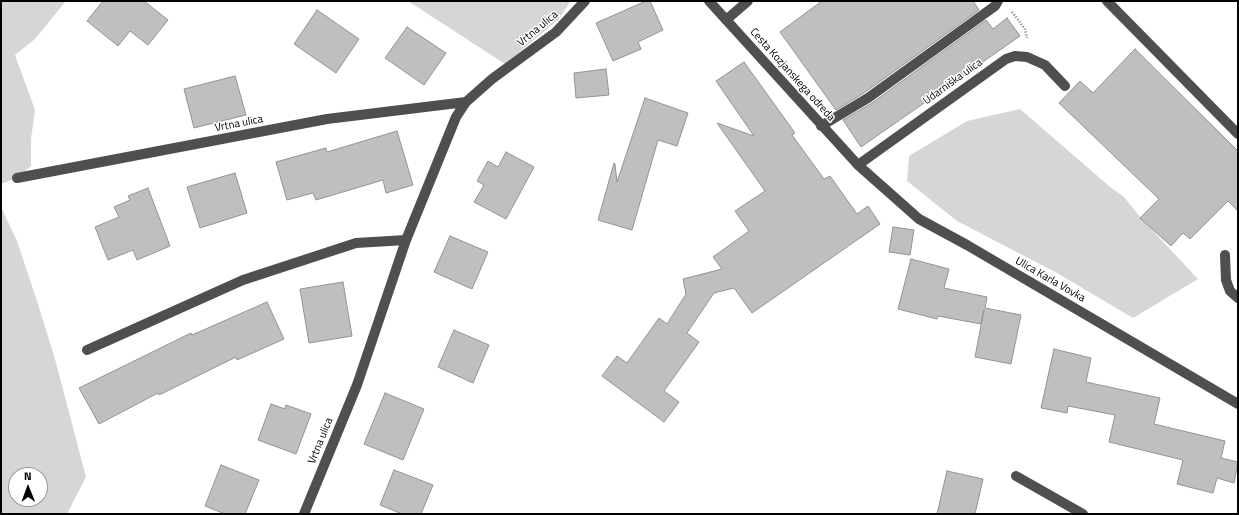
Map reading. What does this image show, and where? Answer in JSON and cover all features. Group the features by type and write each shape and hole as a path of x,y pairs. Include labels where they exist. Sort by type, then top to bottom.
{"street":[{"name":"Vrtna ulica","path":"304,514 357,385 406,240 456,117 466,102 492,79 556,32 585,1"},
{"name":"Cesta Kozjanskega odreda","path":"709,1 858,165"},
{"path":"726,20 748,1"},
{"path":"821,126 868,98 995,6 998,1"},
{"path":"1107,1 1238,134"},
{"name":"Udarniška ulica","path":"858,165 1006,59 1015,56 1027,57 1045,65 1065,86"},
{"name":"Vrtna ulica","path":"17,178 327,119 466,102"},
{"name":"Ulica Karla Vovka","path":"858,165 919,219 967,245 1238,404"},
{"path":"87,350 243,280 356,243 406,240"},
{"path":"1224,255 1226,280 1230,291 1238,298"},
{"path":"1016,476 1083,514"}],"path":[{"path":"1008,7 1025,29 1028,42 1027,57"}],"shaded area":[{"path":"1,1 66,1 35,39 15,55 35,110 31,139 31,166 17,178 1,184"},
{"path":"408,1 571,1 558,20 505,64"},
{"path":"1020,109 1109,186 1124,197 1141,218 1198,279 1133,318 1057,273 957,221 907,181 909,156 967,121"},
{"path":"1,207 17,241 37,301 55,359 86,477 67,514 1,514"}],"building":[{"path":"103,1 144,1 168,20 148,45 130,31 118,46 87,21"},
{"path":"646,1 650,1 663,30 638,42 641,49 613,61 596,23"},
{"path":"822,1 973,1 979,10 864,93 836,110 780,32"},
{"path":"317,10 359,39 336,73 294,44"},
{"path":"1007,18 1020,36 861,147 843,120 872,103 986,20 993,29"},
{"path":"407,27 446,53 424,85 385,58"},
{"path":"1135,49 1238,151 1238,211 1228,201 1190,239 1183,233 1171,246 1140,218 1159,199 1059,103 1080,81 1093,93"},
{"path":"744,62 795,133 792,135 824,179 830,176 857,214 868,206 880,224 752,313 734,288 714,293 687,333 699,342 664,391 679,402 664,422 602,376 617,356 627,363 659,318 667,324 686,294 683,279 722,269 713,257 749,231 735,211 765,191 717,123 754,136 716,81"},
{"path":"606,69 609,95 576,98 574,73"},
{"path":"235,76 246,115 194,128 184,89"},
{"path":"645,98 688,113 677,146 658,140 632,230 598,220 614,163 617,182"},
{"path":"397,131 413,185 386,193 383,180 316,200 313,193 287,200 276,162 326,148 327,152"},
{"path":"506,152 534,167 506,219 474,202 484,185 477,181 488,161 498,167"},
{"path":"235,173 247,213 200,228 187,187"},
{"path":"148,188 170,246 137,260 133,250 108,260 95,227 119,217 114,207 130,200 128,196"},
{"path":"893,227 914,230 910,255 889,252"},
{"path":"450,236 488,252 472,289 434,272"},
{"path":"911,259 949,269 944,288 987,297 985,308 1021,315 1011,364 975,357 984,310 981,324 938,316 937,319 898,309"},
{"path":"343,282 352,336 309,343 300,289"},
{"path":"267,302 284,339 237,360 236,357 159,395 158,393 99,424 79,388 191,333 192,335"},
{"path":"454,330 489,345 473,383 438,367"},
{"path":"1054,349 1091,358 1086,382 1160,398 1154,424 1225,441 1221,458 1238,462 1234,483 1217,478 1213,493 1177,484 1183,460 1109,442 1115,415 1068,406 1067,413 1041,408"},
{"path":"385,393 424,409 403,460 364,444"},
{"path":"271,404 285,409 286,405 311,414 296,454 258,440"},
{"path":"221,465 259,480 245,514 225,514 205,506"},
{"path":"394,470 433,485 421,514 402,514 380,505"},
{"path":"947,471 983,479 975,514 937,514"}]}
